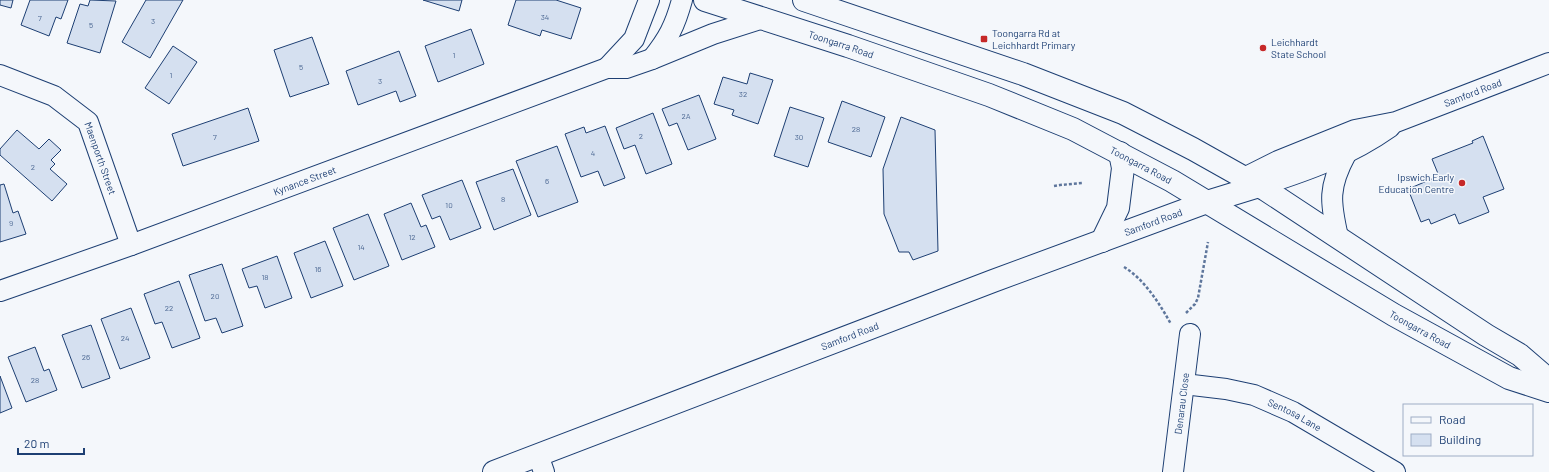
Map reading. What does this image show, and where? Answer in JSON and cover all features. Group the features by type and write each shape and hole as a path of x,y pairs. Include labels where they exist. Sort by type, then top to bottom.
{"main road":[{"name":"Toongarra Road","path":"704,0 763,18 989,95 1073,129 1120,152 1207,202 1394,315 1509,378 1549,391"},
{"path":"804,0 1024,74 1117,110 1193,149 1251,182 1338,237 1486,335 1520,355 1549,380"},
{"path":"1102,241 1118,208 1123,168 1120,152"},
{"name":"Samford Road","path":"506,470 541,463 1102,241 1207,202 1251,182"}],"street":[{"path":"607,68 634,39 649,0"},
{"path":"652,59 667,40 677,18 682,0"},
{"path":"607,68 626,68 713,34 763,18"},
{"name":"Samford Road","path":"1251,182 1278,161 1355,130 1396,122 1549,63"},
{"name":"Kynance Street","path":"0,291 131,245 607,68"},
{"name":"Maenporth Street","path":"0,75 54,96 88,122 131,245"},
{"name":"Samford Road","path":"1251,182 1296,174 1346,154 1369,142 1396,122"},
{"path":"1338,237 1331,198 1332,185 1346,154"},
{"name":"Denarau Close","path":"1173,472 1184,384 1183,328"},
{"name":"Sentosa Lane","path":"1184,384 1226,389 1261,398 1293,412 1395,472"}],"path":[{"path":"1054,186 1082,184"},
{"path":"1184,315 1195,304 1198,298 1208,242"},
{"path":"1124,267 1132,272 1145,286 1160,305 1173,327 1183,328"}],"building":[{"path":"0,0 13,0 11,8 0,5"},
{"path":"30,0 68,0 61,19 56,17 49,36 21,25"},
{"path":"90,0 116,1 100,53 67,43 80,4 88,6"},
{"path":"146,0 183,0 150,58 122,42"},
{"path":"423,0 462,0 459,11"},
{"path":"516,0 556,0 581,8 571,39 542,30 540,36 508,25"},
{"path":"471,29 484,64 438,82 425,46"},
{"path":"312,37 329,84 290,97 274,50"},
{"path":"173,46 197,62 169,104 145,88"},
{"path":"399,51 416,96 400,102 396,91 358,105 346,71"},
{"path":"750,73 773,80 758,124 732,115 734,110 714,104 723,77 747,84"},
{"path":"699,95 716,139 688,150 677,123 669,126 662,109"},
{"path":"842,101 885,117 871,157 828,142"},
{"path":"790,107 824,118 808,167 774,156"},
{"path":"248,108 259,141 183,166 172,134"},
{"path":"653,113 672,164 646,174 635,145 624,149 616,128"},
{"path":"901,117 935,130 938,251 913,260 909,252 899,252 884,214 883,169"},
{"path":"605,126 625,178 604,186 598,171 581,177 565,134 584,127 586,133"},
{"path":"17,130 39,149 49,139 61,150 51,160 55,164 50,169 67,184 52,201 0,155 0,149"},
{"name":"Ipswich Early Education Centre","path":"1483,136 1504,189 1483,197 1489,212 1459,224 1455,214 1431,224 1429,219 1421,222 1408,189 1439,176 1432,159 1473,143 1472,141"},
{"path":"557,146 578,202 538,217 516,161"},
{"path":"513,169 531,215 494,230 476,182"},
{"path":"462,180 481,228 450,240 440,216 432,219 422,195"},
{"path":"4,184 13,213 18,211 26,234 0,242 0,185"},
{"path":"411,203 421,227 426,225 435,247 402,260 384,214"},
{"path":"368,214 389,266 354,280 333,228"},
{"path":"325,241 343,286 311,298 294,253"},
{"path":"277,256 292,298 265,308 257,286 249,288 242,269"},
{"path":"222,264 243,326 222,333 216,318 205,321 189,275"},
{"path":"179,281 200,338 172,348 162,322 155,324 144,294"},
{"path":"131,308 150,358 120,369 101,319"},
{"path":"91,325 110,378 82,388 62,335"},
{"path":"35,347 44,371 49,369 57,390 26,402 8,357"},
{"path":"0,376 12,408 0,413"}],"place":[{"name":"Toongarra Rd at Leichhardt Primary","path":"984,39"},
{"name":"Leichhardt State School","path":"1263,48"},
{"name":"Ipswich Early Education Centre","path":"1462,183"}]}
